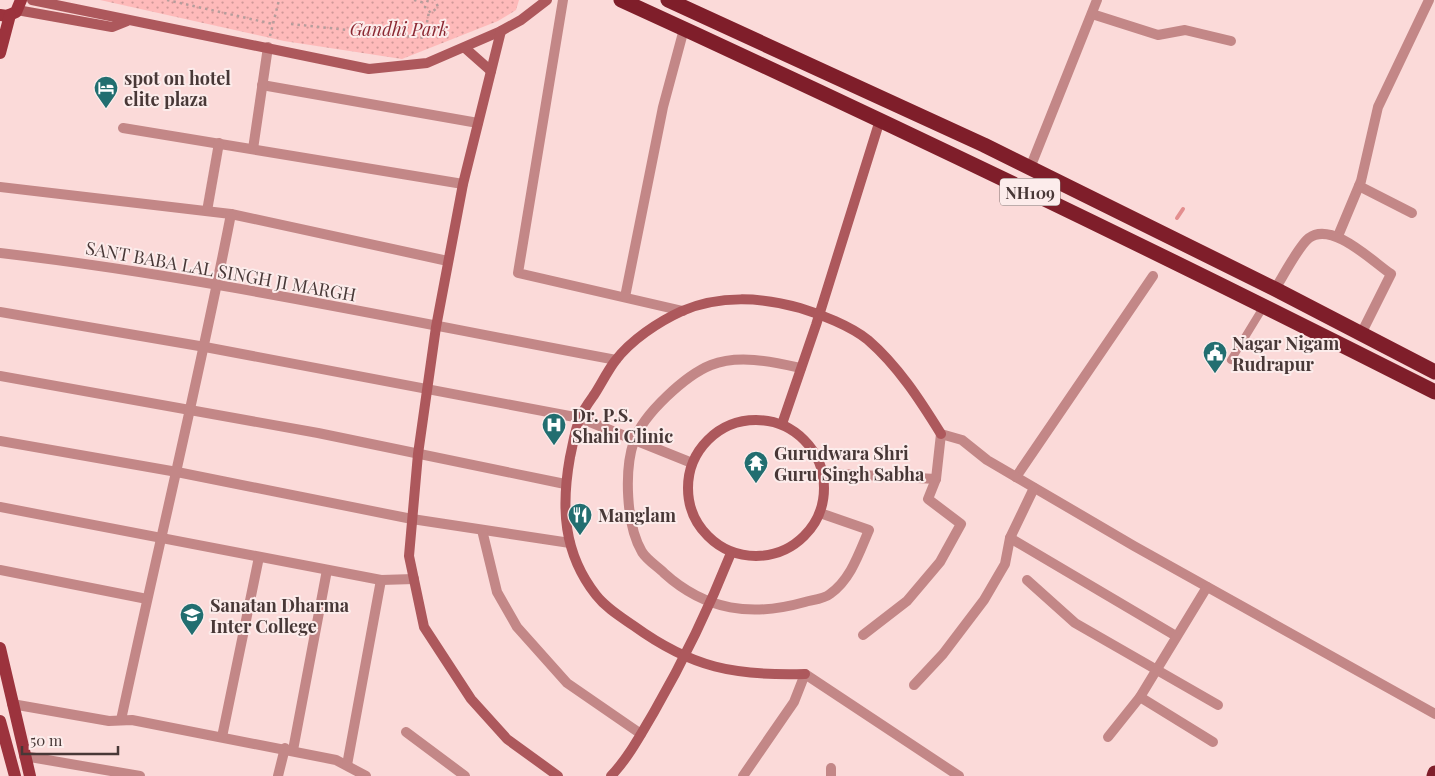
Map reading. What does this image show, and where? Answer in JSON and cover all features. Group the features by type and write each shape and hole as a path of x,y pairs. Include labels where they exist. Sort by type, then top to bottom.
{"highway":[{"name":"NH109","path":"621,0 880,120 1264,306 1435,392"},
{"name":"NH109","path":"668,0 984,145 1275,289 1435,372"},
{"path":"880,120 888,100"},
{"path":"973,165 984,145"},
{"path":"1264,306 1275,289"}],"main road":[{"path":"0,53 12,10"},
{"path":"0,648 30,776"},
{"path":"0,721 15,776"}],"street":[{"path":"32,0 111,14 127,21 268,47 369,69 427,63 465,48 522,20 547,0"},
{"path":"563,0 518,273 683,310"},
{"path":"1030,168 1098,0"},
{"path":"1338,236 1359,186 1378,107 1429,0"},
{"path":"12,10 112,27 127,21"},
{"path":"1092,14 1158,35 1185,30 1231,41"},
{"path":"625,297 663,107 684,29"},
{"path":"501,31 463,184 436,327 418,454 409,556 424,627 471,699 507,738 558,776"},
{"path":"253,149 268,47"},
{"path":"465,48 491,70"},
{"path":"262,85 478,123"},
{"path":"782,424 880,120"},
{"path":"123,128 463,184"},
{"path":"208,211 219,144"},
{"path":"1359,186 1412,214"},
{"path":"0,187 231,214 448,261"},
{"path":"121,720 160,537 177,472 205,347 231,214"},
{"path":"1275,289 1308,238 1320,232 1338,236 1392,274 1361,334"},
{"name":"SANT BABA LAL SINGH JI MARGH","path":"0,253 84,263 217,284 616,360"},
{"path":"1016,477 1153,276"},
{"path":"863,635 907,601 940,562 961,524 928,499 936,479 941,434 915,392 890,361 866,338 819,314 771,300 727,299 683,310 650,329 616,360 580,418 565,484 565,522 574,558 596,596 614,612 653,640 686,658 719,669 768,675 805,674 959,776"},
{"path":"0,312 205,347 580,418 692,463"},
{"path":"801,368 744,360 712,365 679,384 653,411 634,440 628,475 630,514 642,553 679,586 711,603 740,610 778,610 830,595 853,570 868,530 820,513"},
{"path":"0,376 318,433 565,484"},
{"path":"761,419 782,424 802,436 817,455 823,473 824,502 815,524 799,542 778,554 755,557 731,553 713,542 698,526 690,506 688,492 692,463 703,444 714,434 739,421 761,419"},
{"path":"941,434 962,440 987,460 1034,488 1435,714"},
{"path":"0,441 177,472 412,519 570,543"},
{"path":"823,473 936,479"},
{"path":"914,685 944,654 984,600 1005,564 1010,538 1034,488"},
{"path":"0,507 381,580 414,579"},
{"path":"482,530 497,592 517,627 567,683 641,734"},
{"path":"1010,538 1176,636"},
{"path":"611,776 622,765 686,658 731,553"},
{"path":"222,737 259,557"},
{"path":"0,570 147,599"},
{"path":"278,776 289,749 327,570"},
{"path":"347,766 381,580"},
{"path":"1027,580 1075,622 1218,705"},
{"path":"1108,737 1140,697 1207,587"},
{"path":"743,776 794,702 805,674"},
{"path":"1140,697 1213,742"},
{"path":"12,704 109,721 132,720 289,749 336,760 366,776"},
{"path":"406,732 465,776"},
{"path":"24,756 140,776"}],"lane":[{"path":"1231,360 1264,306"}],"path":[{"path":"167,0 273,24"},
{"path":"268,47 279,0"},
{"path":"291,24 424,38 429,12 425,7 426,1 414,0"},
{"path":"429,12 437,10 436,0"}],"green space":[{"name":"Gandhi Park","path":"100,0 519,0 516,10 498,21 402,59 284,41"}],"waterway":[{"path":"1177,218 1183,209"}],"place":[{"name":"spot on hotel elite plaza","path":"106,109"},
{"name":"Nagar Nigam Rudrapur","path":"1215,374"},
{"name":"Dr. P.S. Shahi Clinic","path":"554,446"},
{"name":"Gurudwara Shri Guru Singh Sabha","path":"756,484"},
{"name":"Manglam","path":"580,536"},
{"name":"Sanatan Dharma Inter College","path":"192,636"}]}
